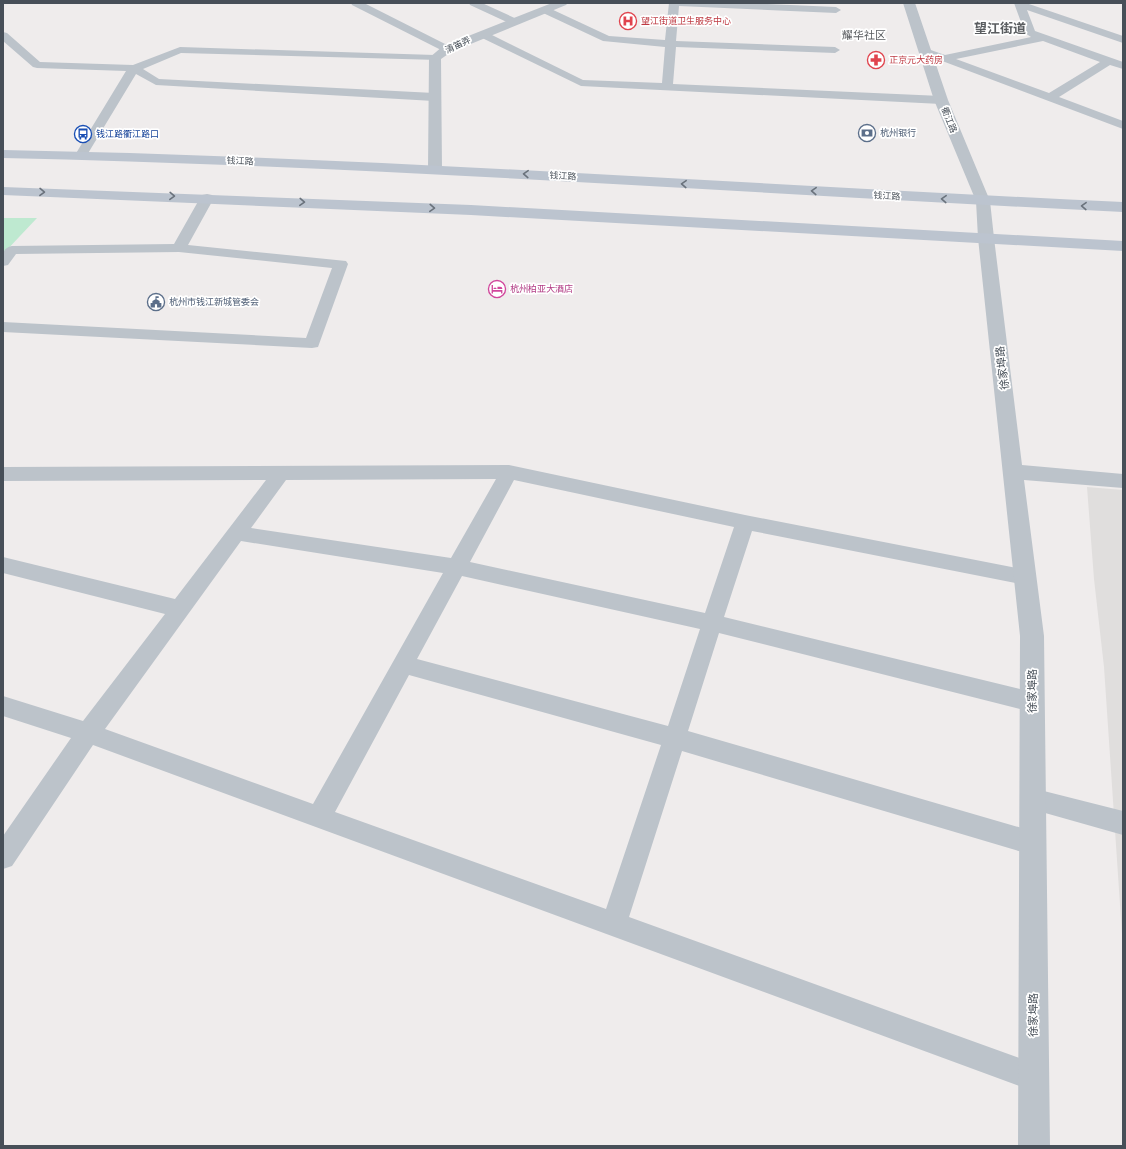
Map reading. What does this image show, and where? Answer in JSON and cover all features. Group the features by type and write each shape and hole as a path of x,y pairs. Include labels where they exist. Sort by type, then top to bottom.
{"main road":[{"name":"钱江路","path":"3,154 81,155 435,169 1123,208"},
{"path":"3,191 207,198 470,210 1123,246"}],"street":[{"name":"清笛弄","path":"435,169 435,58 447,49 562,3"},
{"name":"衢江路","path":"909,3 941,100 983,201 986,238"},
{"name":"徐家埠路","path":"986,238 1032,636 1034,1146"},
{"path":"1014,472 1123,481"}],"lane":[{"path":"356,3 447,49"},
{"path":"474,3 515,22"},
{"path":"667,87 674,3"},
{"path":"680,3 836,10"},
{"path":"1019,4 1030,33 1123,66"},
{"path":"1019,4 1123,40"},
{"path":"545,10 607,39 670,44 835,50"},
{"path":"482,34 581,83 941,100"},
{"path":"3,35 37,65 134,68 180,50 435,58"},
{"path":"944,58 1043,38"},
{"path":"925,51 1122,124"},
{"path":"1050,98 1109,61"},
{"path":"134,68 156,82 434,97"},
{"path":"81,155 134,68"},
{"path":"180,248 207,198"},
{"path":"3,262 12,250 180,248 341,264 312,343 3,327"},
{"path":"3,858 88,733 280,472"},
{"path":"319,817 509,472"},
{"path":"3,474 509,472 745,522 1025,577"},
{"path":"614,925 745,522"},
{"path":"236,532 456,567 712,623 1032,702"},
{"path":"3,565 180,608"},
{"path":"403,664 675,738 1032,843"},
{"path":"3,706 88,733 1033,1077"},
{"path":"1032,799 1123,823"}],"shaded area":[{"path":"1087,487 1123,490 1123,949 1104,667 1094,579"}],"green space":[{"path":"3,218 37,218 3,254"}],"place":[{"name":"望江街道卫生服务中心","path":"628,21"},
{"name":"正京元大药房","path":"876,60"},
{"name":"杭州银行","path":"867,133"},
{"name":"钱江路衢江路口","path":"83,134"},
{"name":"杭州柏亚大酒店","path":"497,289"},
{"name":"杭州市钱江新城管委会","path":"156,302"}],"district":[{"name":"望江街道","path":"1000,28"},
{"name":"耀华社区","path":"864,35"}]}
